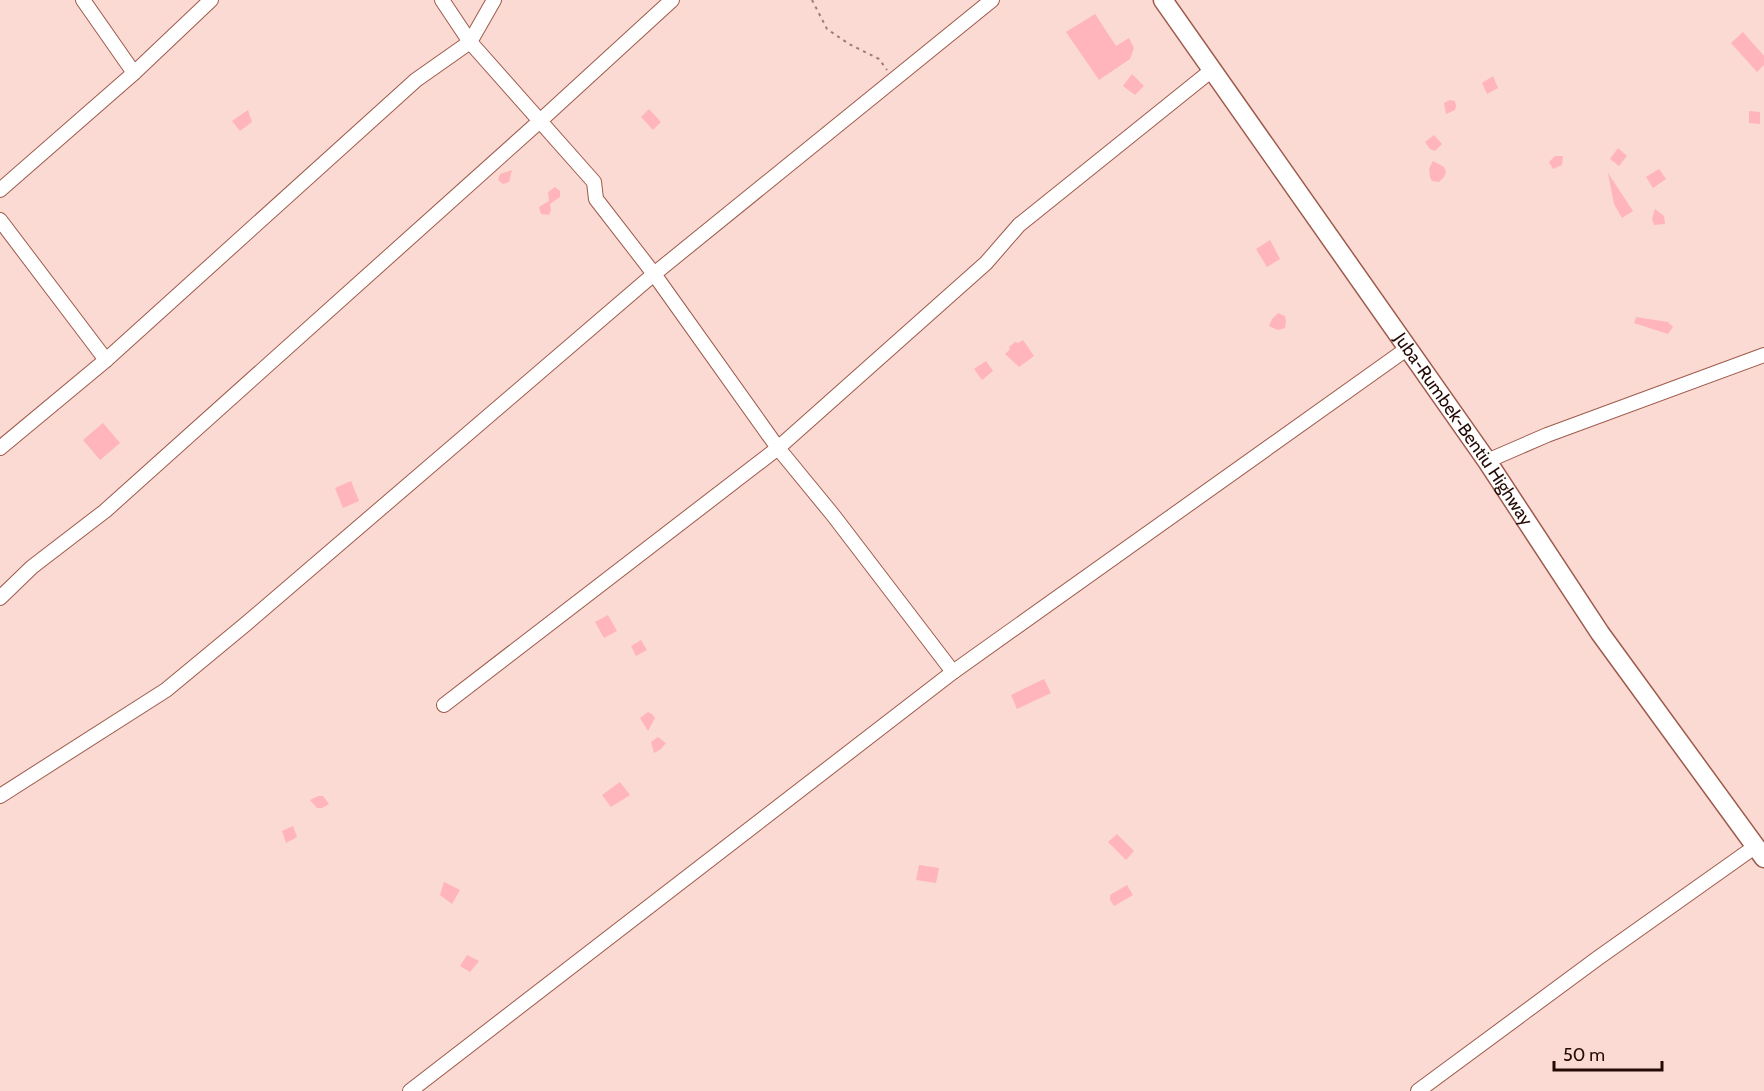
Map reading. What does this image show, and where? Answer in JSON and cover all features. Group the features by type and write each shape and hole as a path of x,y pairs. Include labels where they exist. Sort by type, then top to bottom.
{"main road":[{"name":"Juba-Rumbek-Bentiu Highway","path":"1163,0 1487,461 1600,633 1760,852"}],"street":[{"path":"84,0 134,73"},
{"path":"0,190 134,73 211,0"},
{"path":"442,0 470,42 594,182 596,200 654,274 778,448 833,515 953,672"},
{"path":"0,448 106,360 416,80 470,42 494,0"},
{"path":"0,598 32,567 105,511 672,0"},
{"path":"0,796 166,690 256,616 654,274 992,0"},
{"path":"444,705 778,448 986,263 1019,225 1212,70"},
{"path":"0,220 106,360"},
{"path":"410,1091 953,672 1408,348"},
{"path":"1487,461 1547,435 1764,355"},
{"path":"1418,1091 1598,958 1760,852"}],"path":[{"path":"812,0 827,29 849,44 879,59 894,79"}],"building":[{"path":"1095,14 1116,46 1129,38 1134,48 1130,59 1099,80 1066,32"},
{"path":"1743,32 1764,56 1764,65 1757,72 1731,43"},
{"path":"1132,74 1144,86 1135,95 1123,86"},
{"path":"1493,76 1498,88 1487,94 1482,83"},
{"path":"1450,100 1455,101 1455,110 1446,114 1444,103"},
{"path":"649,109 661,122 653,130 641,117"},
{"path":"248,110 252,122 240,131 232,121"},
{"path":"1749,111 1760,112 1760,124 1749,123"},
{"path":"1434,135 1442,144 1435,151 1430,149 1425,142"},
{"path":"1618,148 1627,156 1619,166 1610,159"},
{"path":"1555,156 1563,156 1562,165 1553,169 1549,162"},
{"path":"1433,161 1444,167 1446,172 1439,182 1432,181 1430,177 1429,169"},
{"path":"1659,169 1666,179 1653,188 1646,177"},
{"path":"512,170 509,182 503,184 498,180 500,174"},
{"path":"1608,173 1633,211 1622,218 1614,204"},
{"path":"555,187 560,191 560,197 550,204 549,215 541,214 539,207 549,201 548,192"},
{"path":"1655,209 1664,216 1665,224 1654,225 1652,219"},
{"path":"1270,240 1280,259 1267,267 1256,249"},
{"path":"1278,313 1285,316 1286,322 1285,328 1278,330 1269,326"},
{"path":"1636,317 1668,322 1673,327 1668,334 1634,323"},
{"path":"1023,340 1034,356 1019,367 1005,354 1015,342"},
{"path":"986,361 993,371 982,380 974,369"},
{"path":"103,423 120,443 100,460 83,440"},
{"path":"351,481 359,501 343,508 335,488"},
{"path":"608,615 617,631 604,638 595,622"},
{"path":"641,640 647,650 636,656 631,646"},
{"path":"1044,679 1051,693 1017,709 1011,695"},
{"path":"648,712 655,718 648,731 640,718"},
{"path":"658,737 666,743 654,753 651,742"},
{"path":"620,782 630,795 611,807 602,795"},
{"path":"323,796 329,804 317,808 310,800"},
{"path":"293,826 297,837 286,843 282,831"},
{"path":"1117,834 1134,851 1126,860 1108,842"},
{"path":"919,865 939,868 936,883 916,880"},
{"path":"444,882 460,890 452,904 440,895"},
{"path":"1127,885 1133,895 1114,906 1110,895"},
{"path":"467,955 479,961 470,972 460,966"}]}
